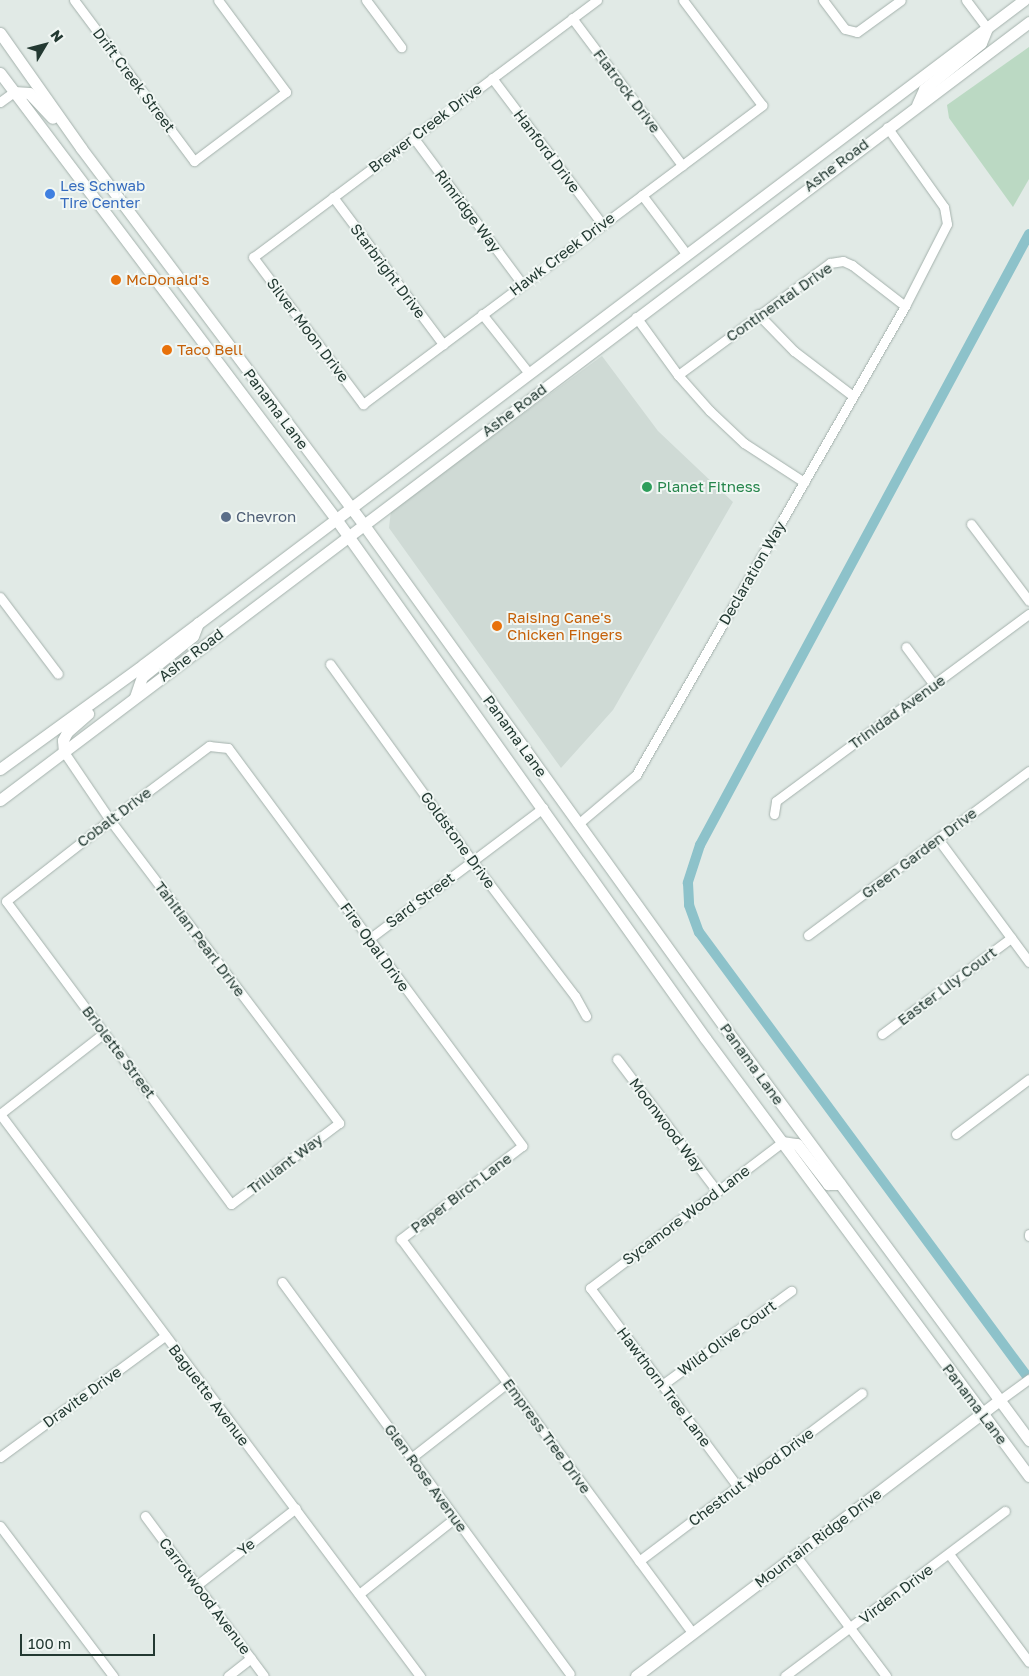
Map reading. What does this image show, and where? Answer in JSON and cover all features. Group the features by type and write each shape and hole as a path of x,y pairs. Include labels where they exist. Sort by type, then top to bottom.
{"main road":[{"name":"Ashe Road","path":"0,769 336,520 350,507 686,252 1024,0"},
{"name":"Ashe Road","path":"0,800 887,127 1029,22"},
{"path":"917,105 924,88 981,43 987,28"},
{"name":"Panama Lane","path":"0,33 81,148 364,525 578,824 1029,1440"},
{"name":"Panama Lane","path":"0,73 348,536 782,1142 1029,1476"},
{"path":"14,92 29,93 81,148"},
{"path":"135,696 142,676 193,636 198,622"},
{"path":"64,752 62,740 67,732 115,694 123,679"},
{"path":"543,808 578,824"},
{"path":"782,1142 797,1144 828,1184 840,1184"},
{"name":"Mountain Ridge Drive","path":"636,1676 1000,1400"}],"street":[{"name":"Drift Creek Street","path":"74,0 194,161 286,92 218,0"},
{"path":"366,0 401,47"},
{"name":"Brewer Creek Drive","path":"253,257 596,0"},
{"name":"Hawk Creek Drive","path":"363,404 762,105 683,0"},
{"path":"823,0 845,29 857,32 901,0"},
{"path":"966,0 987,28"},
{"name":"Flatrock Drive","path":"572,18 682,165"},
{"name":"Hanford Drive","path":"492,78 602,224"},
{"path":"0,102 14,92"},
{"name":"Declaration Way","path":"578,824 636,775 905,306 947,224 944,207 887,127"},
{"name":"Rimridge Way","path":"413,138 522,284"},
{"path":"642,195 686,252"},
{"name":"Starbright Drive","path":"333,197 443,344"},
{"name":"Silver Moon Drive","path":"253,257 363,404"},
{"name":"Continental Drive","path":"678,375 758,314 830,263 843,261 905,306"},
{"path":"482,314 528,372"},
{"path":"758,314 794,351 854,396"},
{"path":"636,317 678,375 744,443 804,482"},
{"path":"971,524 1029,601"},
{"path":"0,597 58,674"},
{"name":"Trinidad Avenue","path":"774,814 776,801 1029,614"},
{"path":"906,647 934,684"},
{"name":"Goldstone Drive","path":"330,664 472,861 575,996 586,1016"},
{"name":"Cobalt Drive","path":"6,901 208,746 228,748"},
{"name":"Fire Opal Drive","path":"228,748 522,1146"},
{"name":"Tahitian Pearl Drive","path":"64,752 110,820 339,1123"},
{"name":"Green Garden Drive","path":"808,935 1029,771"},
{"name":"Sard Street","path":"369,938 543,808"},
{"path":"938,839 1029,962"},
{"name":"Briolette Street","path":"6,901 231,1204"},
{"name":"Easter Lily Court","path":"882,1034 1011,938"},
{"path":"0,1114 104,1033"},
{"name":"Moonwood Way","path":"617,1059 717,1191"},
{"path":"956,1134 1029,1079"},
{"name":"Baguette Avenue","path":"0,1114 420,1676"},
{"name":"Trilliant Way","path":"231,1204 339,1123"},
{"name":"Sycamore Wood Lane","path":"590,1288 782,1142"},
{"name":"Paper Birch Lane","path":"401,1239 522,1146"},
{"name":"Empress Tree Drive","path":"401,1239 693,1634"},
{"name":"Glen Rose Avenue","path":"282,1282 570,1674"},
{"name":"Hawthorn Tree Lane","path":"590,1288 738,1487"},
{"name":"Wild Olive Court","path":"662,1385 791,1291"},
{"name":"Dravite Drive","path":"0,1457 165,1336"},
{"path":"1000,1400 1029,1379"},
{"path":"411,1458 508,1383"},
{"name":"Chestnut Wood Drive","path":"639,1561 862,1393"},
{"name":"Ye","path":"197,1585 296,1508"},
{"name":"Virden Drive","path":"785,1676 1005,1511"},
{"name":"Carrotwood Avenue","path":"145,1516 264,1676"},
{"path":"359,1594 455,1518"},
{"path":"0,1526 113,1676"},
{"path":"949,1554 1028,1657"},
{"path":"796,1556 886,1676"},
{"path":"228,1676 251,1658"}],"shaded area":[{"path":"602,356 658,431 733,502 613,710 561,768 389,528 391,510"}],"green space":[{"path":"1029,47 1029,179 1013,207 949,118 947,105"}],"waterway":[{"path":"1029,234 700,845 688,883 689,905 699,932 1029,1379"}],"place":[{"name":"Les Schwab Tire Center","path":"50,194"},
{"name":"McDonald's","path":"116,280"},
{"name":"Taco Bell","path":"167,350"},
{"name":"Planet Fitness","path":"647,487"},
{"name":"Chevron","path":"226,517"},
{"name":"Raising Cane's Chicken Fingers","path":"497,626"}]}
